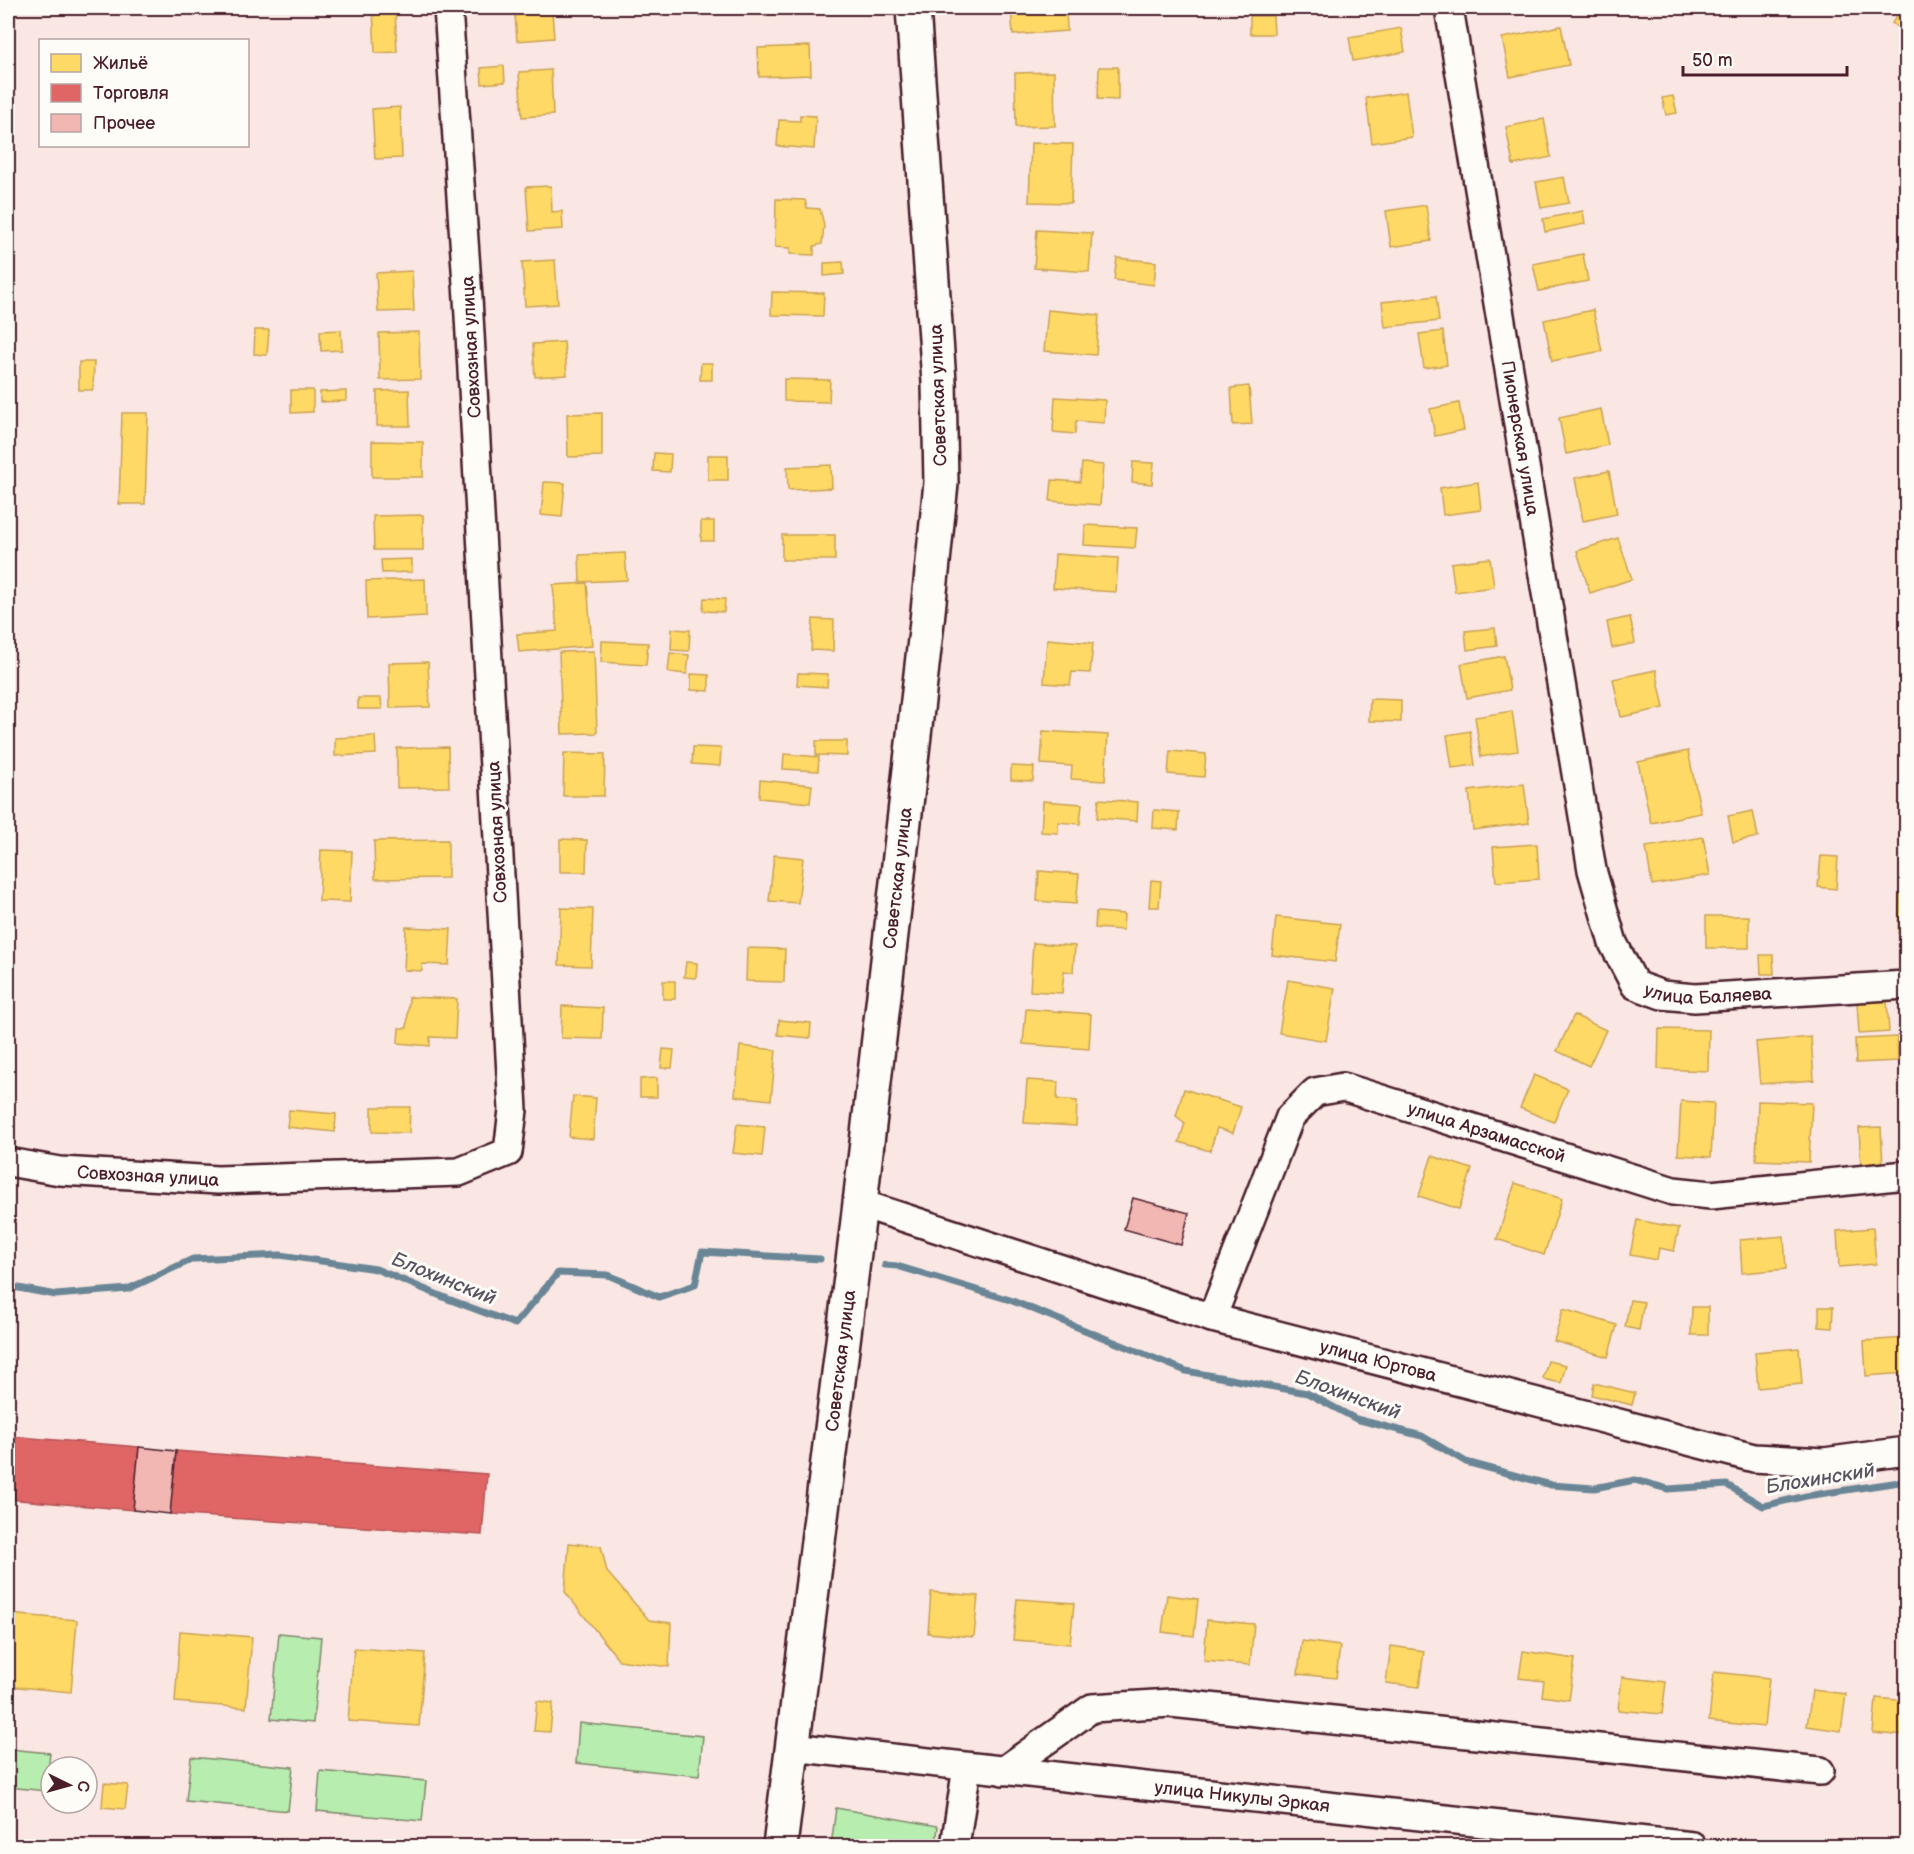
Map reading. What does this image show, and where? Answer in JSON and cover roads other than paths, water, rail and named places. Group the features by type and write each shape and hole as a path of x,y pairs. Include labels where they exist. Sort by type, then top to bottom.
{"main road":[{"name":"Советская улица","path":"780,1846 859,1203 926,631 940,483 939,382 913,8"}],"street":[{"name":"Совхозная улица","path":"8,1162 60,1171 218,1180 459,1172 508,1152 513,1110 468,298 448,8"},
{"name":"Пионерская улица","path":"1449,8 1592,870"},
{"name":"улица Баляева","path":"1592,870 1613,943 1635,985 1662,995 1695,998 1906,985"},
{"name":"улица Арзамасской","path":"1212,1318 1290,1117 1316,1092 1343,1087 1672,1191 1711,1195 1906,1175"},
{"name":"улица Юртова","path":"859,1203 1212,1318 1754,1458 1824,1462 1906,1451"},
{"path":"1003,1771 1092,1708 1171,1703 1820,1771"},
{"name":"улица Никулы Эркая","path":"792,1747 1692,1846"},
{"path":"955,1846 967,1767"}],"waterway":[{"name":"Блохинский","path":"8,1286 56,1295 128,1289 193,1259 280,1255 376,1269 515,1324 558,1273 608,1275 659,1297 695,1285 702,1252 820,1259"},
{"name":"Блохинский","path":"885,1265 897,1266 1010,1300 1186,1371 1307,1393 1356,1419 1422,1436 1466,1462 1551,1485 1594,1488 1635,1480 1668,1489 1727,1485 1763,1506 1806,1496 1906,1481"}]}
